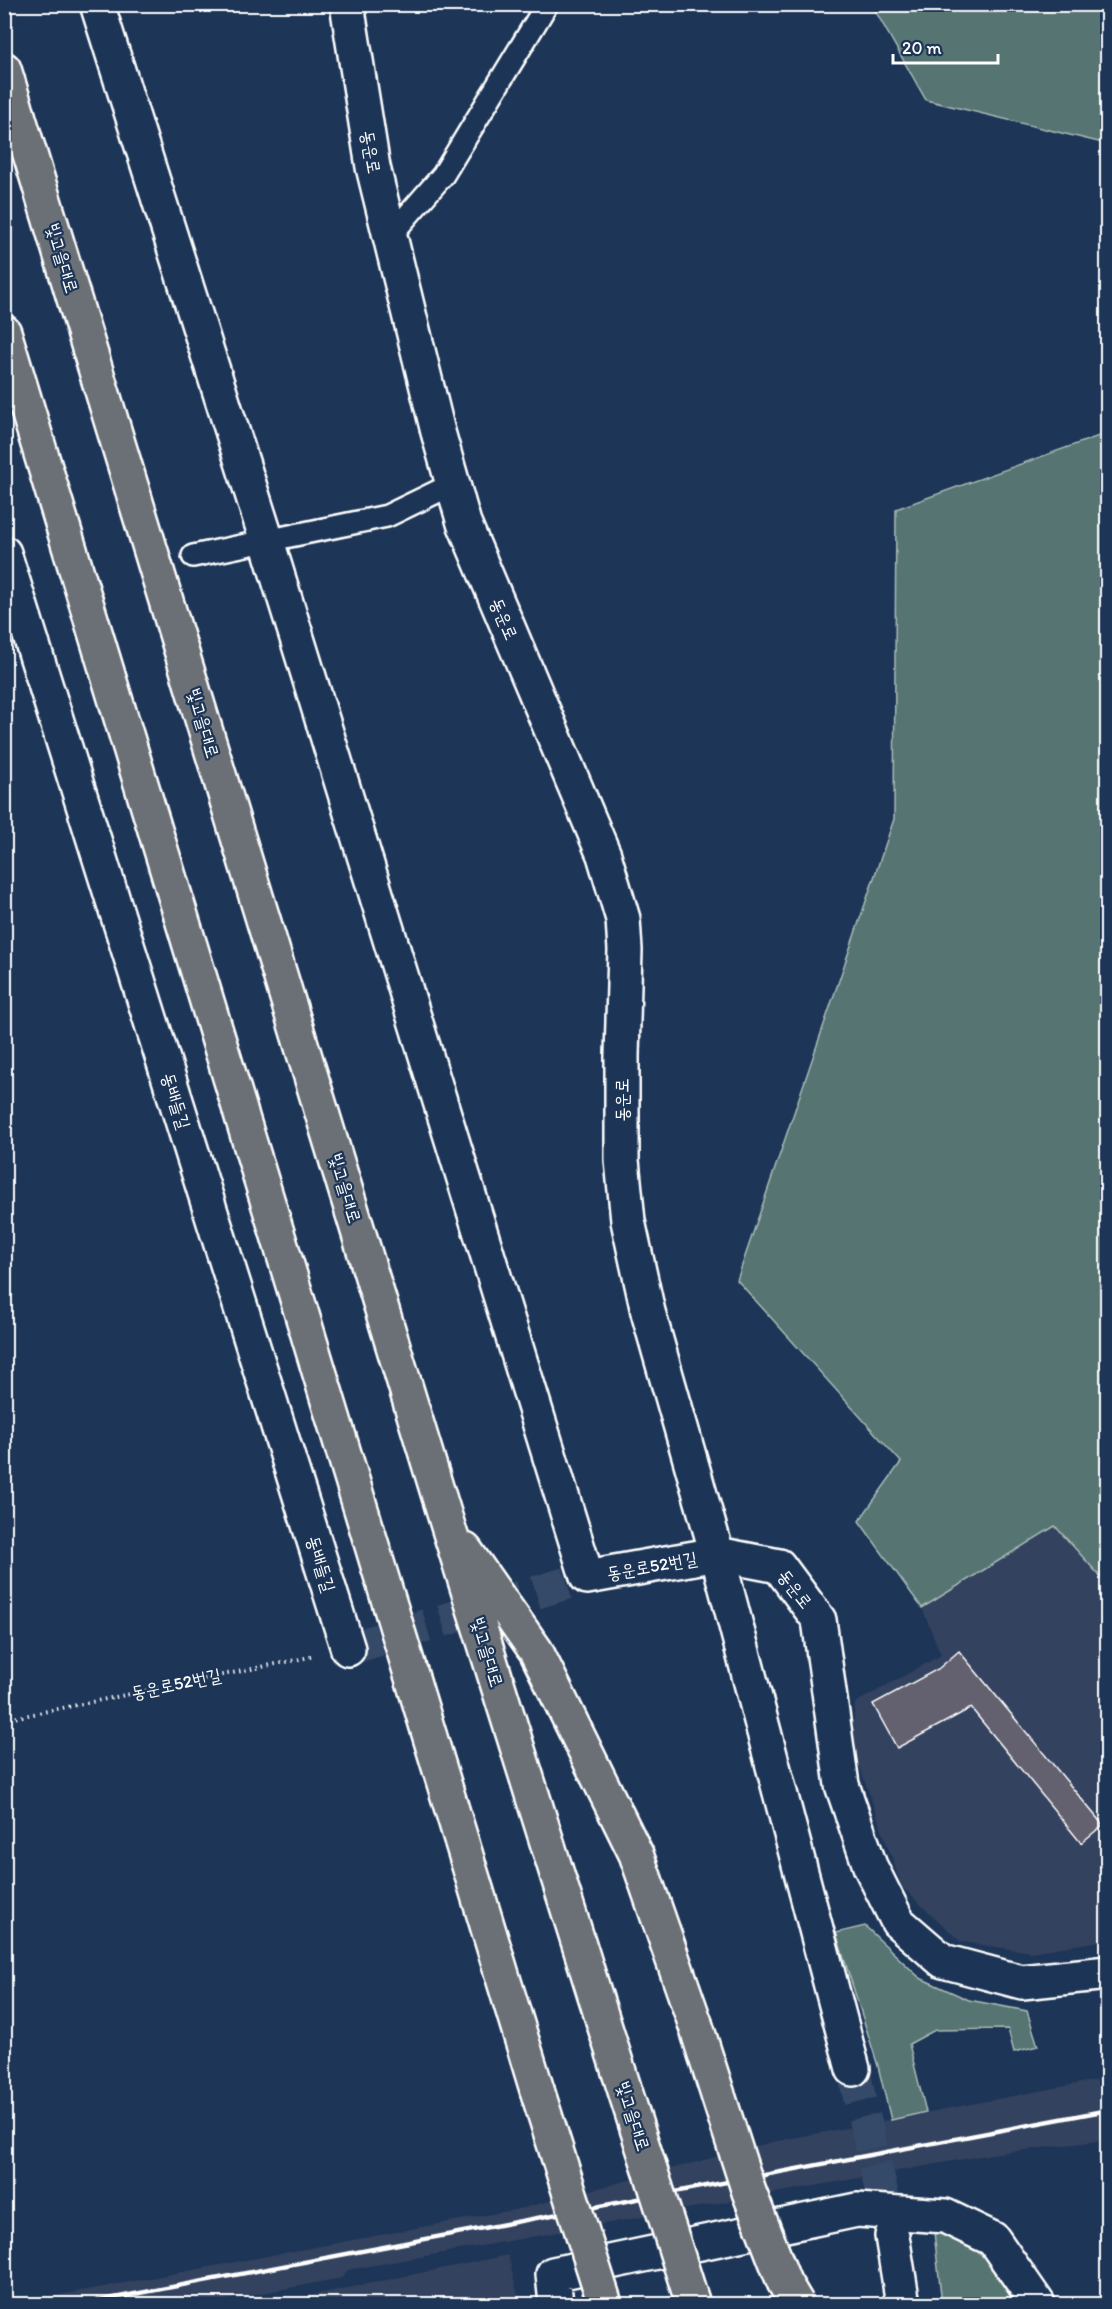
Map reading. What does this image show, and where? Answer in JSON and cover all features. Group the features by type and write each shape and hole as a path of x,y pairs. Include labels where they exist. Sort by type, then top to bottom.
{"highway":[{"name":"빛고을대로","path":"4,69 447,1523 693,2304"},
{"path":"4,332 537,2090 605,2304"},
{"path":"447,1523 536,1651 636,1854 695,2023 749,2192 784,2282 797,2304"}],"street":[{"path":"97,4 267,541"},
{"name":"동운로","path":"347,4 373,167 438,432 464,523 604,855 623,919 625,950 622,1160 628,1221 648,1312 717,1554 779,1566 819,1620 842,1785 870,1866 898,1922 943,1962 1022,1982 1107,1973"},
{"name":"동운로52번길","path":"267,541 587,1577 717,1554"},
{"name":"동배들길","path":"4,553 20,589 348,1649"},
{"path":"717,1554 853,2069"},
{"path":"556,2304 554,2274 857,2210 945,2216 993,2239 1038,2304"},
{"path":"892,2236 903,2304"}],"lane":[{"path":"389,237 443,175 547,4"},
{"path":"193,556 387,516 453,484"}],"path":[{"name":"동운로52번길","path":"4,1720 348,1649"}],"shaded area":[{"path":"1056,1526 1107,1584 1107,1940 1031,1952 961,1942 902,1887 852,1745 855,1703 941,1655 922,1608"},
{"path":"1107,2078 1107,2140 992,2154 348,2270 342,2278 204,2304 12,2304 523,2208 772,2142"},
{"path":"508,2255 520,2304 265,2304 279,2302"}],"green space":[{"path":"872,5 1107,5 1107,144 926,100"},
{"path":"1107,433 1107,1584 1055,1526 922,1608 859,1521 901,1462 737,1280 894,819 896,509"},
{"path":"865,1926 920,1978 969,2000 1027,2011 1038,2046 1014,2052 1008,2029 935,2030 909,2044 926,2112 891,2120 878,2066 836,1933"},
{"path":"934,2232 959,2239 987,2254 1022,2304 942,2304"}],"building":[{"path":"959,1651 1103,1825 1081,1843 971,1708 897,1748 873,1704 938,1669"}],"tunnel":[{"path":"348,1649 587,1577"},
{"path":"853,2069 892,2236"}],"railway":[{"path":"82,2304 1108,2110"}]}
